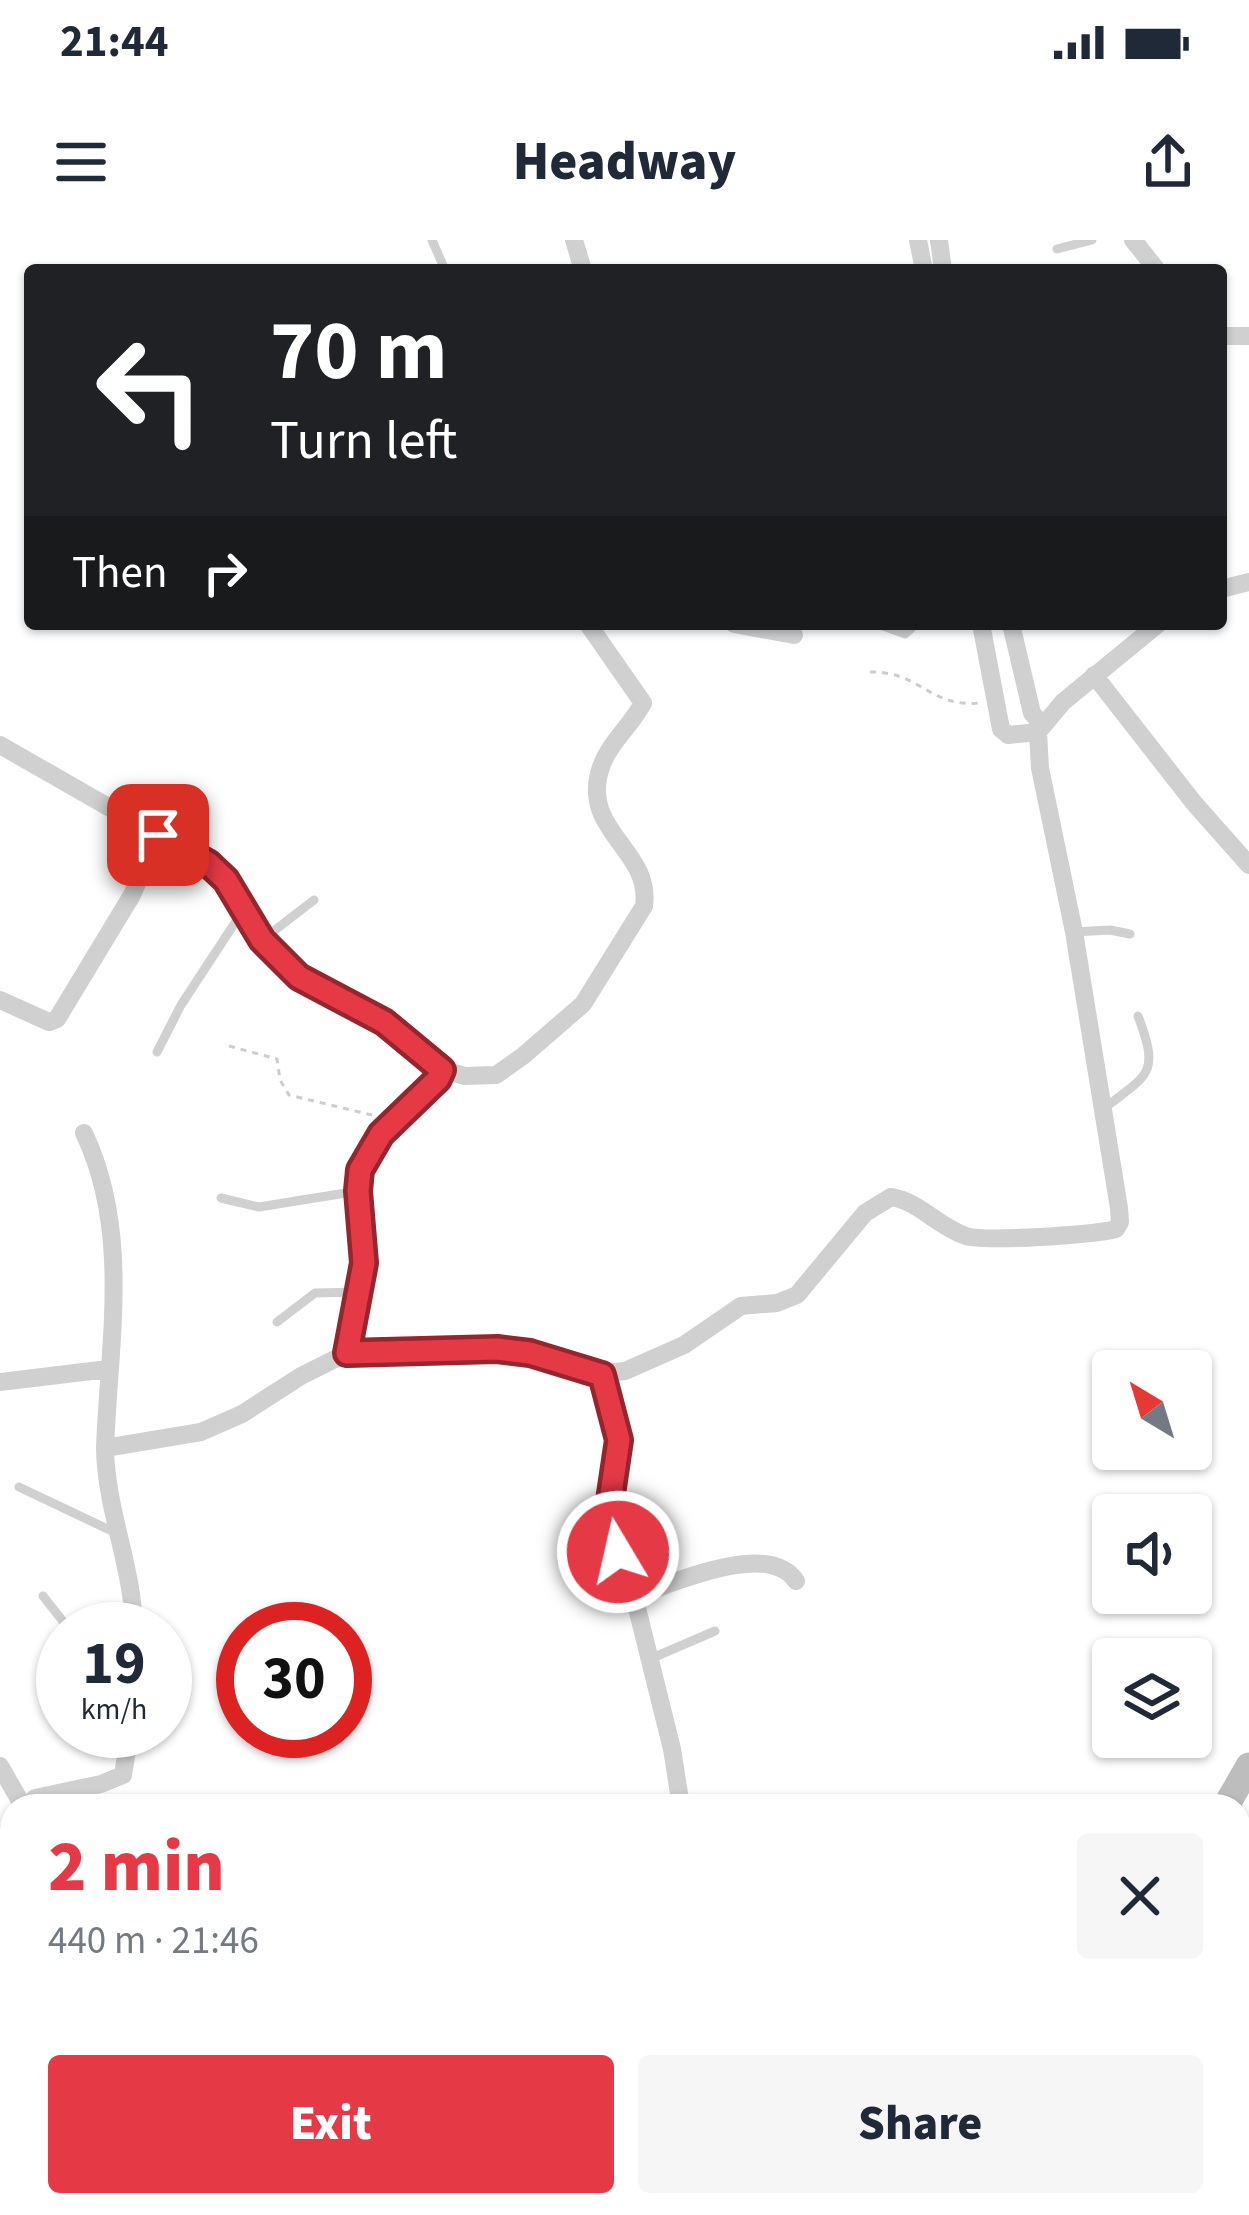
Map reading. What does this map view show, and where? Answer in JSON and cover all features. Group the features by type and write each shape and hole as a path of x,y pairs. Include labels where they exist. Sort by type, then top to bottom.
{"main road":[{"path":"1233,1794 1249,1766"}],"street":[{"path":"1133,240 1152,264"},
{"path":"0,745 208,863 226,880 262,940 299,977 384,1022 442,1070 465,1076 496,1075 584,1004 644,906 641,875 602,819 594,794 605,757 643,703 592,630"},
{"path":"767,630 794,635"},
{"path":"982,630 1000,729 1029,731 1150,630"},
{"path":"105,1448 200,1432 242,1414 347,1353 497,1349 530,1353 602,1375 652,1361 741,1306 789,1300 815,1277 866,1213 891,1197 912,1203 928,1217 971,1238 1106,1232 1120,1222 1074,932 1029,731 1032,713 1012,630"},
{"path":"1094,675 1249,866"},
{"path":"0,1000 49,1022 57,1019 133,896 158,835"},
{"path":"347,1353 364,1263 358,1191 364,1159 442,1070"},
{"path":"84,1133 98,1163 114,1246 105,1472 132,1602"},
{"path":"0,1382 108,1369"},
{"path":"602,1375 619,1440 608,1514 650,1659 678,1794"},
{"path":"634,1596 748,1561 782,1567 796,1581"},
{"path":"54,1794 123,1775 126,1758"},
{"path":"0,1766 18,1794"}],"lane":[{"path":"1057,249 1091,240"},
{"path":"262,940 314,900"},
{"path":"157,1052 244,909"},
{"path":"1074,932 1110,929 1130,934"},
{"path":"1103,1109 1148,1068 1150,1046 1138,1016"},
{"path":"221,1198 259,1207 358,1191"},
{"path":"277,1322 315,1294 361,1292"},
{"path":"19,1487 116,1533"},
{"path":"43,1596 48,1602"},
{"path":"650,1659 715,1631"}],"path":[{"path":"870,672 904,676 941,700 994,701"},
{"path":"229,1046 277,1059 283,1087 304,1102 395,1120"}],"route":[{"path":"158,835 208,863 226,880 271,952 299,977 384,1022 442,1070 381,1134 360,1170 364,1263 347,1353 497,1349 530,1353 602,1375 619,1440 608,1514 618,1552"}]}
